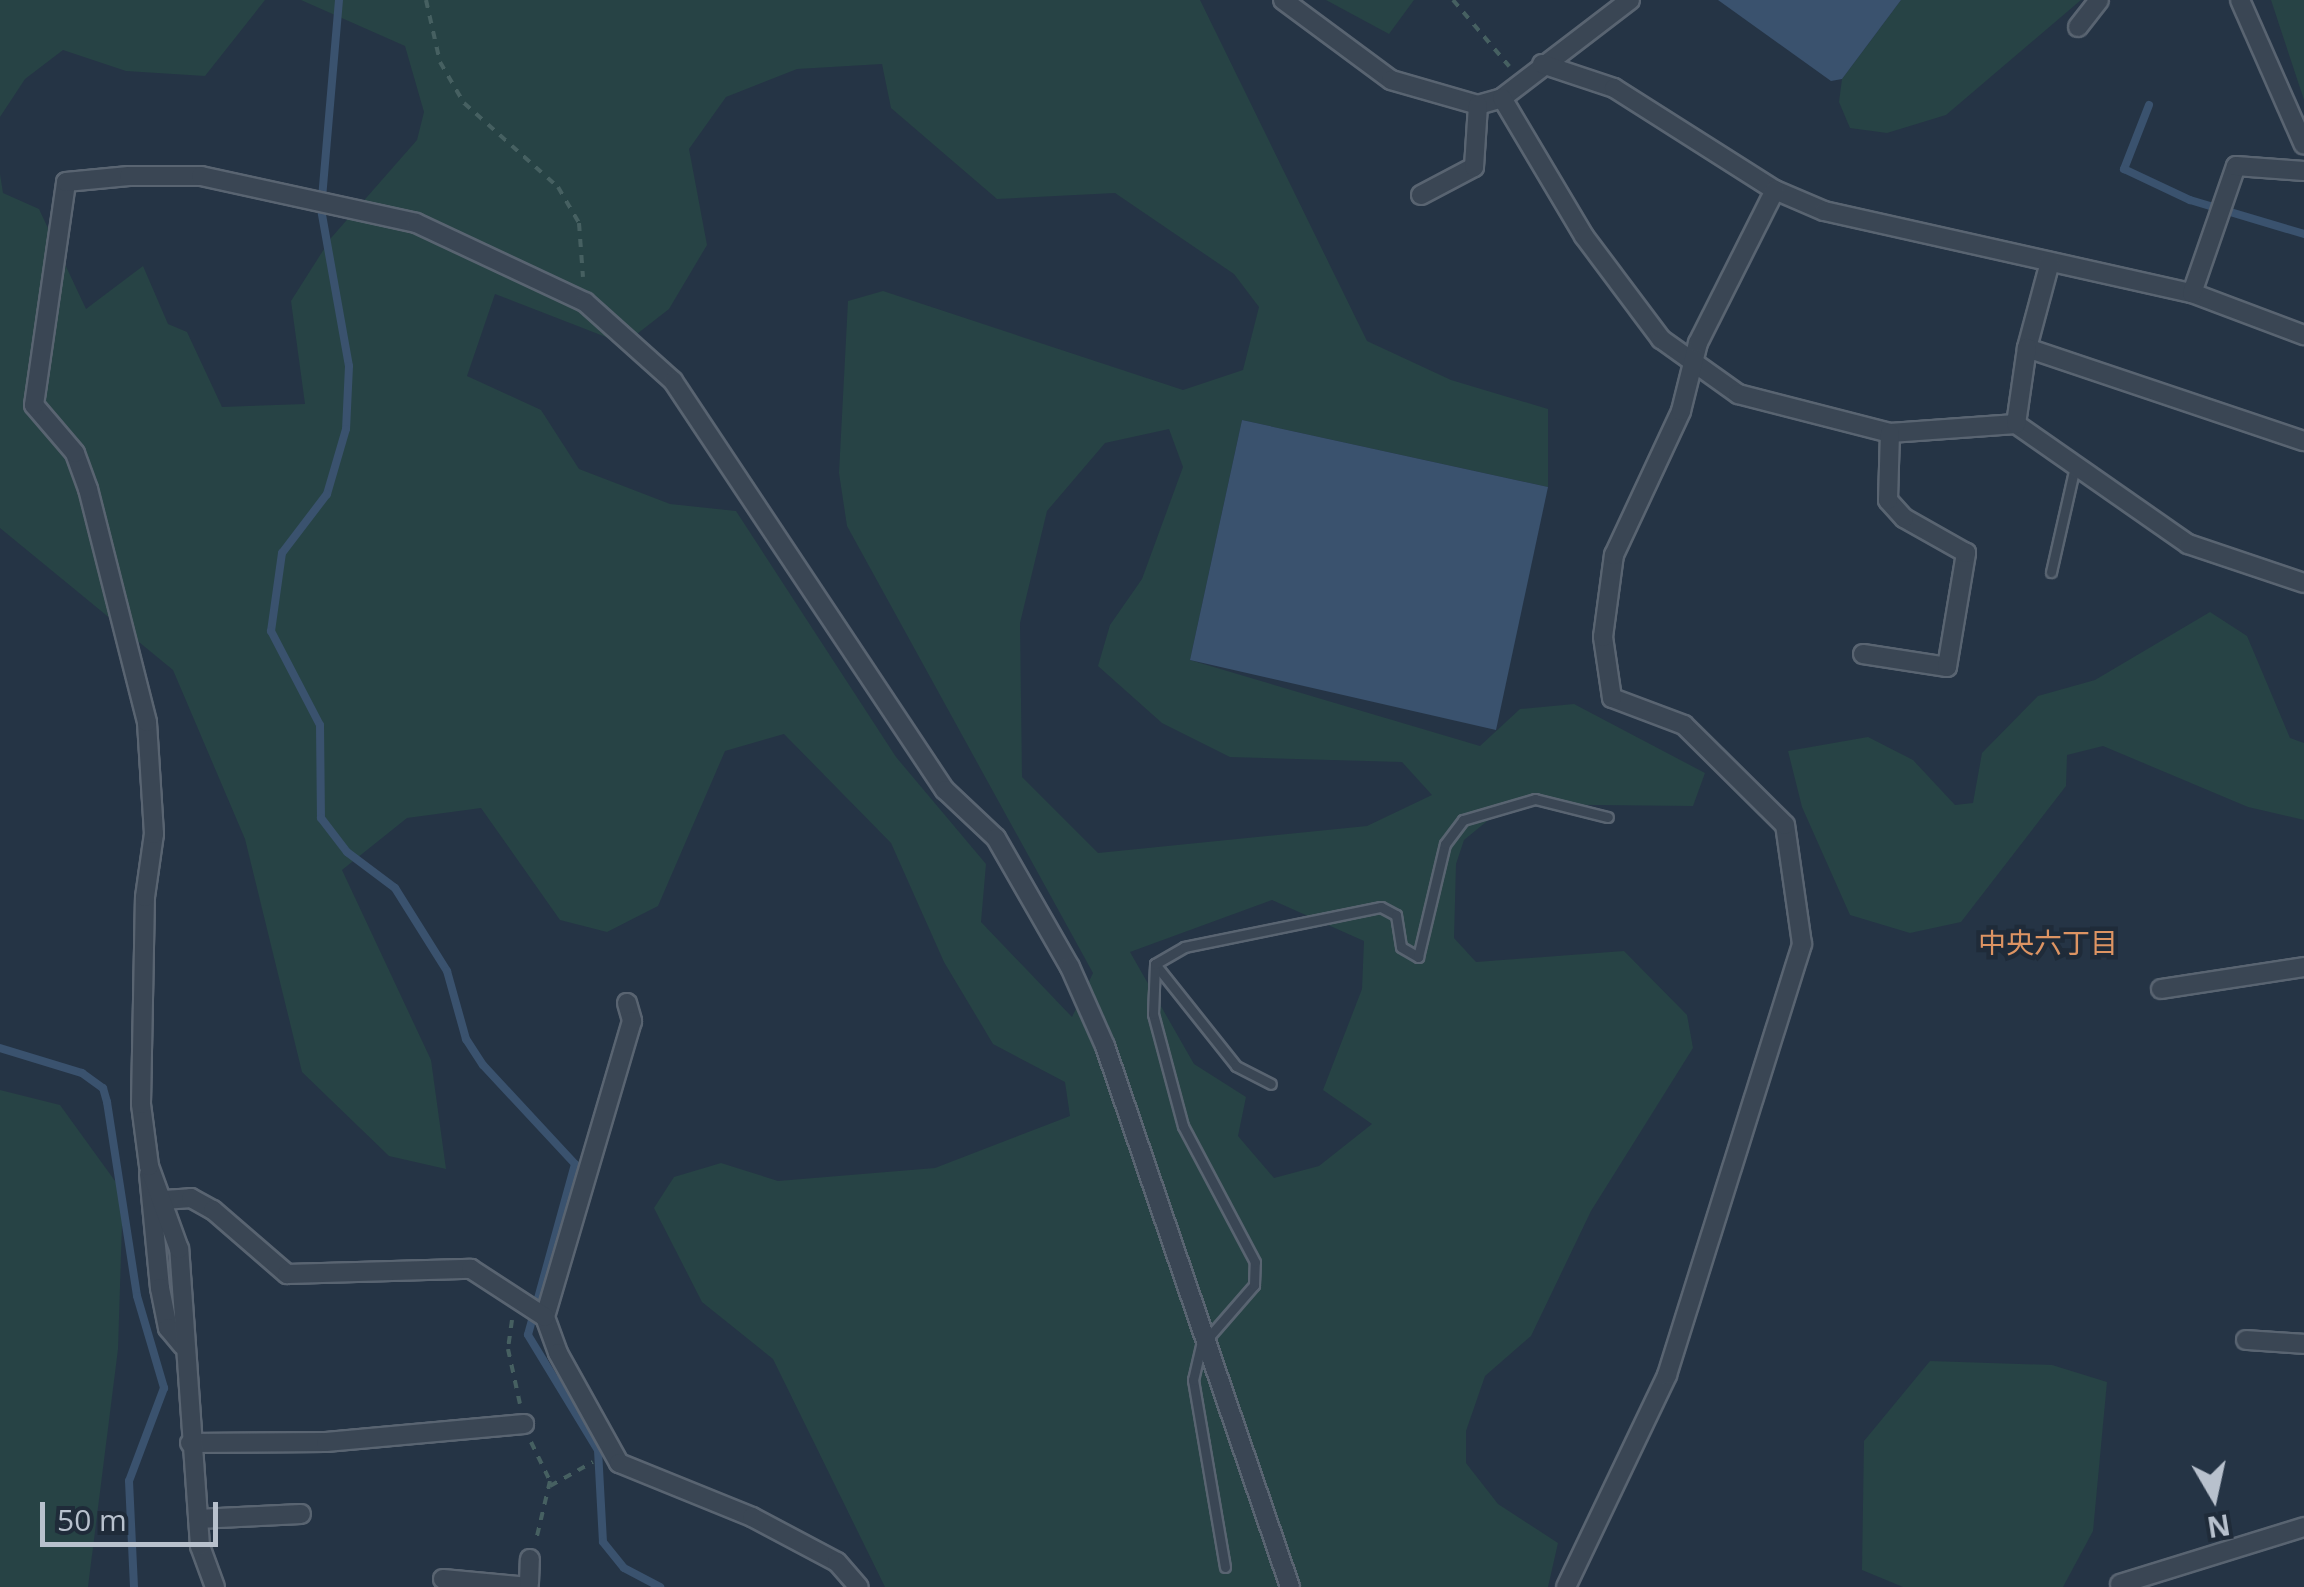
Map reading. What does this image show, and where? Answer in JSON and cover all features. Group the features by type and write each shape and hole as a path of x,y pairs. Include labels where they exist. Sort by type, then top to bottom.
{"street":[{"path":"1283,0 1391,80 1478,105 1502,98 1630,0"},
{"path":"2078,27 2100,0"},
{"path":"2240,0 2304,144"},
{"path":"1542,64 1614,88 1775,190 1824,211 2192,293 2304,335"},
{"path":"1502,98 1584,236 1661,339 1690,363 1758,404 1890,433 2016,424 2074,471 2188,544 2304,583"},
{"path":"1421,195 1474,166 1478,105"},
{"path":"2192,293 2236,166 2304,171"},
{"path":"183,1346 168,1328 160,1288 141,1104 145,896 154,834 147,722 88,489 74,453 34,405 66,182 202,176 350,204 416,223 585,302 673,381 946,790 996,838 1105,1046 1201,1346 1290,1587"},
{"path":"1566,1587 1667,1375 1802,944 1785,825 1700,737 1660,713 1612,698 1605,682 1614,554 1681,411 1690,363 1775,190"},
{"path":"2016,424 2027,348 2050,262"},
{"path":"2027,348 2304,441"},
{"path":"1863,654 1947,668 1966,553 1904,518 1888,500 1890,433"},
{"path":"2161,988 2304,967"},
{"path":"545,1317 632,1021 628,1003"},
{"path":"149,1166 179,1249 190,1443 198,1519 214,1587"},
{"path":"164,1200 190,1198 213,1210 287,1274 471,1268 518,1305 545,1317 619,1463 752,1517 837,1562 859,1587"},
{"path":"2246,1340 2304,1344"},
{"path":"190,1443 326,1442 524,1424"},
{"path":"198,1519 301,1514"},
{"path":"2120,1584 2169,1579 2304,1527"},
{"path":"442,1578 529,1585 530,1559"}],"lane":[{"path":"2051,572 2074,471"},
{"path":"1155,964 1184,947 1381,907 1396,915 1401,947 1418,957 1445,844 1463,820 1535,799 1608,818"},
{"path":"1155,964 1153,1014 1183,1126 1255,1262 1254,1285 1201,1346 1193,1380 1225,1567"},
{"path":"1155,964 1236,1066 1272,1084"}],"path":[{"path":"426,0 440,62 464,103 558,186 579,223 585,302"},
{"path":"1453,0 1524,79"},
{"path":"550,1486 589,1462"}],"green space":[{"path":"0,0 265,0 205,76 126,71 63,50 25,79 0,117"},
{"path":"301,0 1200,0 1367,341 1451,380 1548,409 1548,487 1242,420 1190,660 1480,746 1520,709 1574,704 1705,773 1693,806 1508,804 1464,840 1456,864 1454,938 1476,962 1624,951 1687,1015 1693,1048 1591,1211 1531,1336 1485,1376 1466,1431 1466,1463 1498,1504 1558,1543 1548,1587 885,1587 773,1359 702,1302 654,1208 674,1177 721,1163 778,1181 935,1168 1070,1116 1065,1082 993,1044 944,962 891,843 784,734 725,751 658,906 607,932 560,920 481,808 407,818 342,870 431,1060 446,1169 389,1156 302,1072 245,839 173,670 0,528 0,174 3,193 39,209 86,309 143,266 168,324 187,332 222,407 305,404 291,301 331,238 417,140 424,112 405,46","holes":["882,64 891,108 997,199 1115,193 1234,274 1259,307 1243,370 1183,390 883,291 848,301 839,473 847,526 1093,973 1072,1017 981,922 986,864 896,757 736,511 670,504 579,469 541,410 467,376 495,294 624,344 669,309 707,245 689,149 726,97 797,69","1169,429 1183,467 1142,579 1110,625 1098,666 1162,723 1230,757 1402,762 1432,795 1367,826 1098,853 1022,777 1020,623 1047,511 1105,443","1272,900 1364,941 1362,989 1323,1090 1372,1124 1319,1166 1274,1178 1238,1136 1246,1097 1194,1064 1130,952"]},
{"path":"1326,0 1414,0 1389,34"},
{"path":"1901,0 2081,0 1946,115 1887,133 1850,128 1839,102 1842,79"},
{"path":"2271,0 2304,0 2304,100"},
{"path":"2210,612 2247,636 2290,738 2304,743 2304,820 2248,807 2103,746 2067,755 2066,786 1961,922 1910,933 1850,915 1802,807 1788,751 1868,737 1913,760 1955,805 1973,803 1982,753 2038,696 2095,680"},
{"path":"0,1090 60,1105 123,1192 118,1349 88,1587 0,1587"},
{"path":"1930,1361 2052,1365 2107,1382 2093,1531 2063,1587 1903,1587 1862,1570 1864,1441"}],"water":[{"path":"1718,0 1901,0 1842,79 1831,81"},
{"path":"1242,420 1548,487 1496,730 1190,660"}],"waterway":[{"path":"339,0 321,209 349,366 346,429 327,494 282,553 271,631 320,725 321,818 347,852 395,888 447,971 466,1039 483,1065 575,1164 528,1335 598,1450 603,1542 624,1568 660,1587"},
{"path":"2149,105 2124,169 2190,200 2304,234"},
{"path":"0,1048 82,1073 103,1088 107,1102 137,1296 164,1388 129,1481 134,1587"}],"district":[{"name":"中央六丁目","path":"2048,942"}]}
